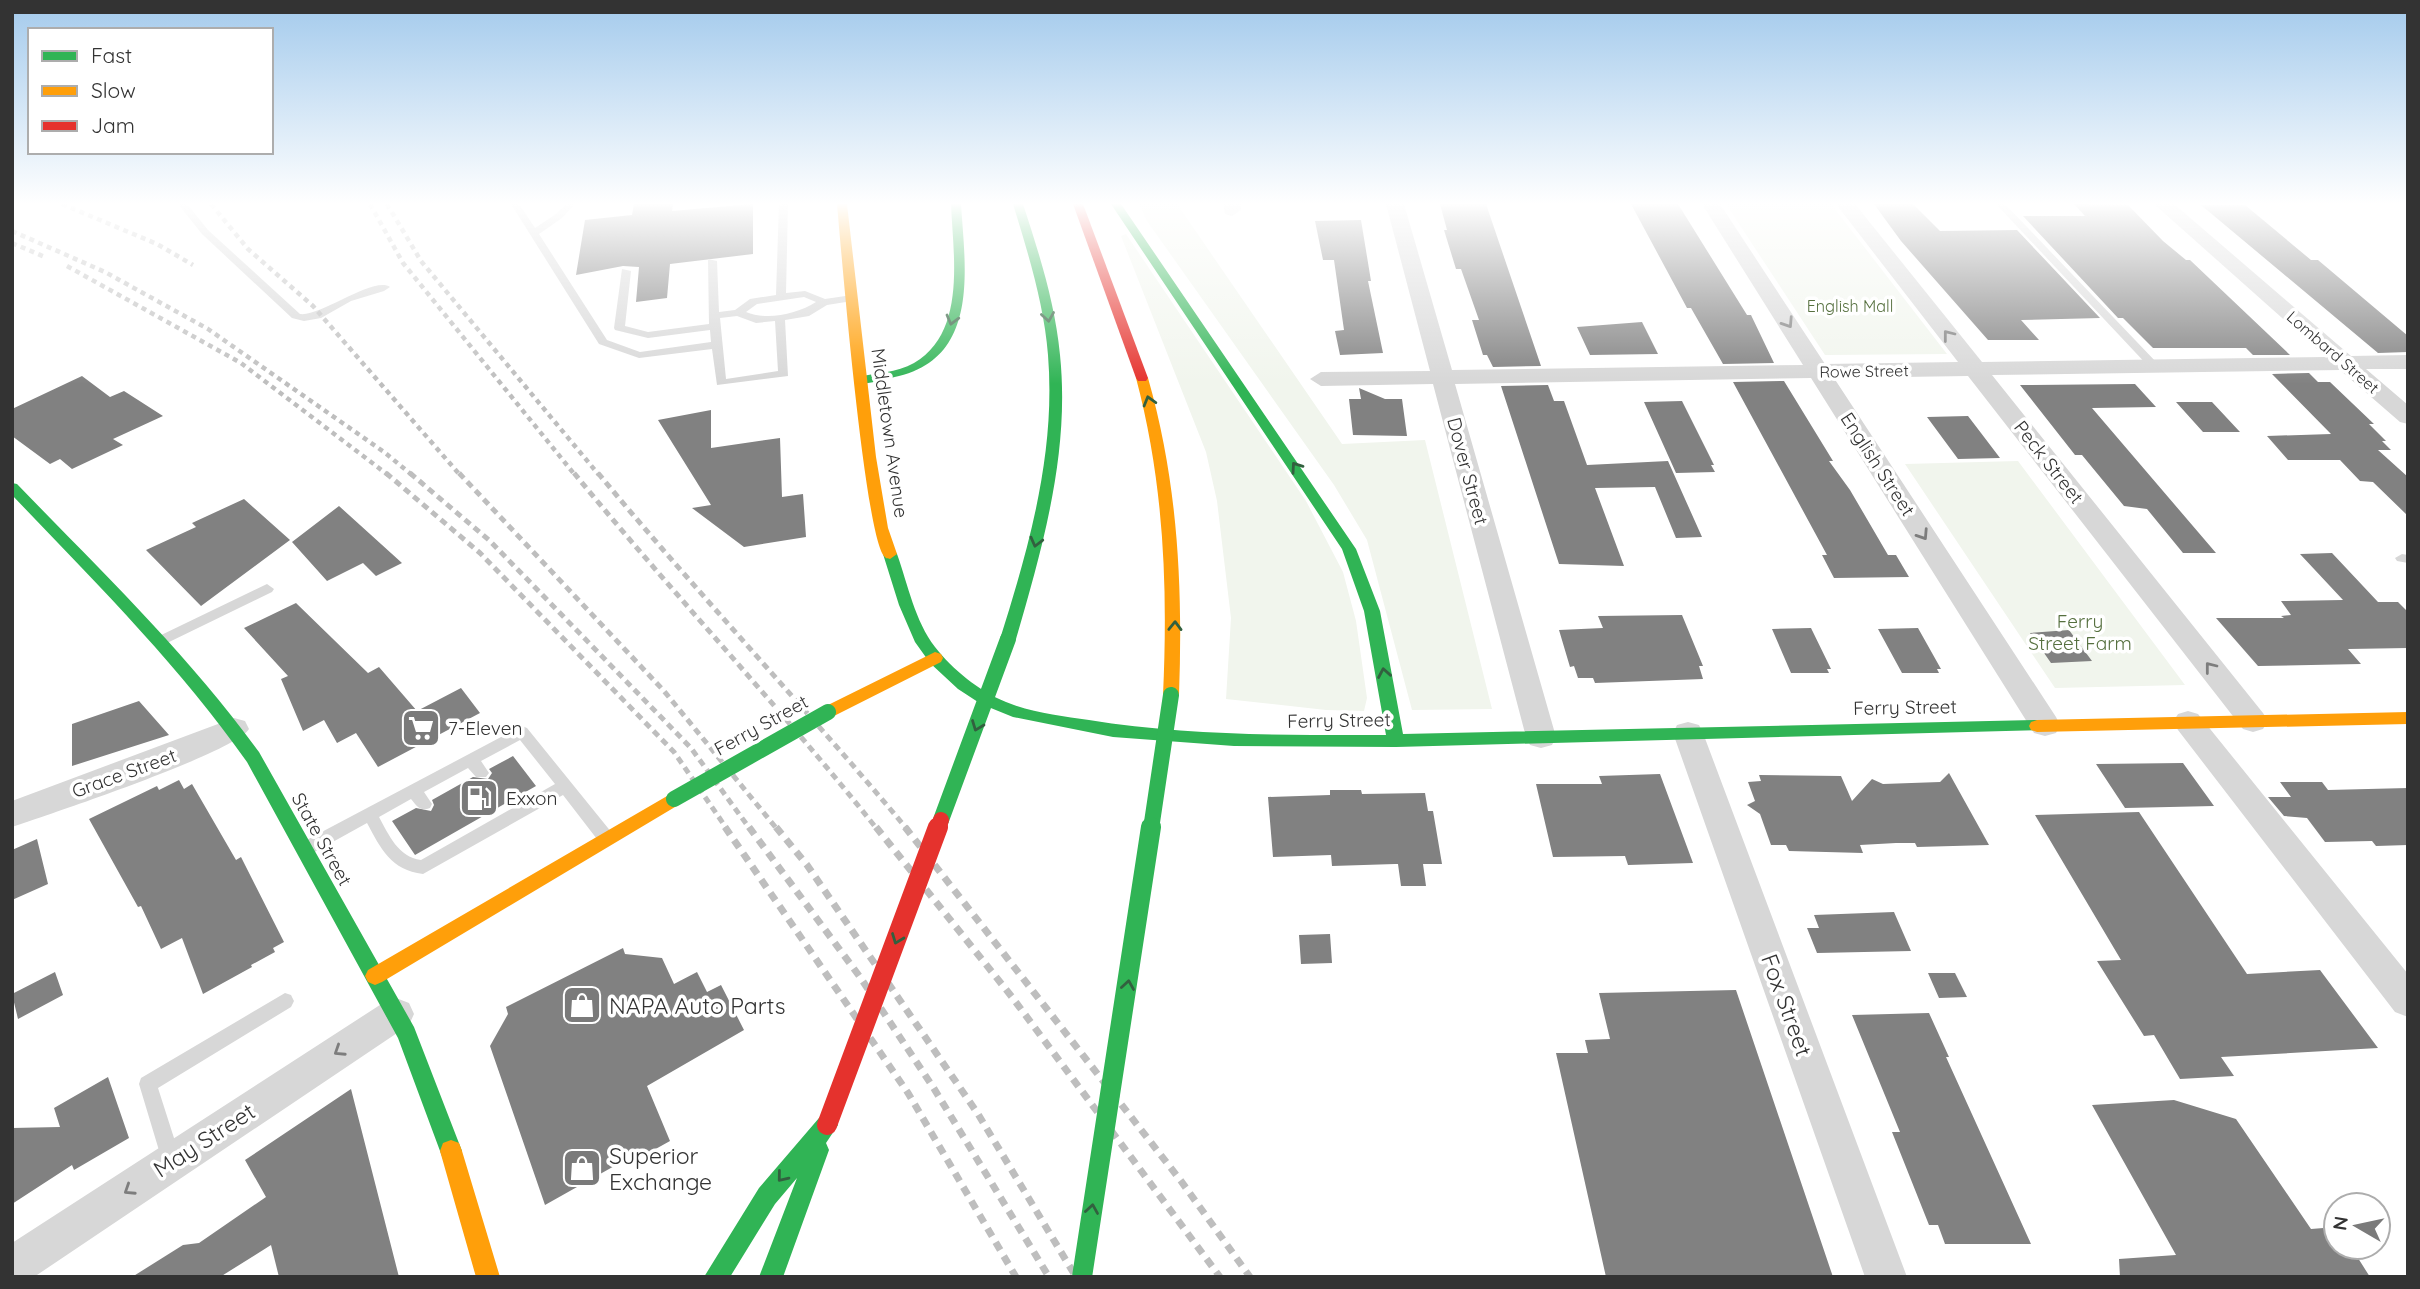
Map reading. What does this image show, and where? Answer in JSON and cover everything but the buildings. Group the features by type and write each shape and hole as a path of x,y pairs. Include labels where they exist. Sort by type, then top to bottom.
{"main road":[{"name":"Middletown Avenue","path":"848,264 872,482 881,528 917,630 935,657"},
{"path":"861,380 922,363 947,338 956,298 956,264"},
{"path":"771,1277 1008,639 1043,514 1055,410 1054,357 1047,306 1035,264"},
{"path":"1082,1277 1171,695 1174,556 1163,460 1144,386 1100,264"},
{"path":"1157,264 1349,549 1372,611 1396,741"},
{"name":"State Street","path":"12,487 159,641 234,729 375,976 422,1068 488,1277"},
{"name":"Ferry Street","path":"375,976 674,799 828,712 935,657 954,677 987,700 1021,714 1066,725 1195,740 1396,741 2408,718"},
{"path":"716,1277 767,1196 827,1125"}],"street":[{"name":"Dover Street","path":"1411,264 1541,737"},
{"name":"English Street","path":"1750,264 2045,725"},
{"name":"Peck Street","path":"1892,264 2253,721"},
{"name":"Lombard Street","path":"2232,264 2408,418"},
{"name":"Rowe Street","path":"1321,379 2408,362"},
{"path":"2188,722 2408,1001"},
{"name":"Grace Street","path":"12,814 192,748 234,729"},
{"name":"Fox Street","path":"1688,733 1885,1277"},
{"name":"May Street","path":"12,1267 396,1014"}],"lane":[{"path":"240,264 296,316 309,318 322,315 345,300 385,287"},
{"path":"553,264 603,342 639,355 716,345"},
{"path":"712,264 716,345 721,383 784,374 780,317"},
{"path":"781,298 782,264"},
{"path":"2057,264 2154,366"},
{"path":"626,271 620,328 648,335 715,321 738,313 754,301 805,294 824,302"},
{"path":"738,313 756,320 805,314 824,302 852,299"},
{"path":"159,641 267,589"},
{"path":"304,850 414,791 476,766 522,732 607,839"},
{"path":"370,814 398,860 408,867 423,867 453,841 509,810 565,786"},
{"path":"414,791 424,804"},
{"path":"172,1162 148,1084 285,1001"}],"green space":[{"path":"1132,264 1146,264 1306,501 1343,572 1356,621 1367,698 1364,711 1326,710 1226,699 1231,618 1217,501 1206,452"},
{"path":"1178,264 1218,264 1342,444 1425,440 1492,709 1412,710 1367,540 1334,485"},
{"name":"English Mall","path":"1765,264 1878,264 1947,354 1825,355"},
{"name":"Ferry Street Farm","path":"2018,461 2185,685 2055,688 1905,464"}],"railway":[{"path":"87,264 208,329 384,452 412,475"},
{"path":"265,264 313,306 460,475"},
{"path":"404,264 575,475"},
{"path":"424,264 599,475"},
{"path":"67,266 241,363 388,475"},
{"path":"386,473 480,553 674,752 727,829"},
{"path":"410,473 490,541 691,748 750,829"},
{"path":"459,473 664,691 777,829"},
{"path":"574,473 877,829"},
{"path":"598,473 907,829"},
{"path":"725,827 908,1093 1016,1277"},
{"path":"749,827 860,977 933,1087 1049,1277"},
{"path":"776,827 807,865 978,1114 1076,1277"},
{"path":"876,827 1012,997 1220,1277"},
{"path":"905,827 1181,1181 1250,1277"}],"traffic: fast":[{"path":"861,380 912,368 936,352 948,334 955,314 959,264"},
{"path":"1008,639 1037,535 1055,428 1054,355 1036,264"},
{"path":"1157,264 1349,549 1372,611 1396,741"},
{"path":"12,487 169,651 199,685 253,757 407,1034 451,1151"},
{"path":"890,554 911,618 930,652 964,685 987,700 1008,709 1073,724 1153,735 1234,740 1396,741"},
{"path":"941,820 1008,639"},
{"path":"1082,1277 1171,695"},
{"path":"674,799 828,712"},
{"path":"1396,741 2037,726"},
{"path":"716,1277 767,1196 827,1125"},
{"path":"771,1277 818,1150"}],"traffic: slow":[{"path":"848,264 869,457 881,528 890,554"},
{"path":"1142,378 1161,456 1171,535 1174,615 1171,695"},
{"path":"828,712 935,658"},
{"path":"2037,726 2408,718"},
{"path":"375,976 674,799"},
{"path":"451,1151 488,1277"}],"traffic: jam":[{"path":"1100,264 1142,378"},
{"path":"827,1125 941,820"}],"place":[{"name":"7-Eleven","path":"421,728"},
{"name":"Exxon","path":"479,798"},
{"name":"NAPA Auto Parts","path":"582,1005"},
{"name":"Superior Exchange","path":"582,1168"}]}
